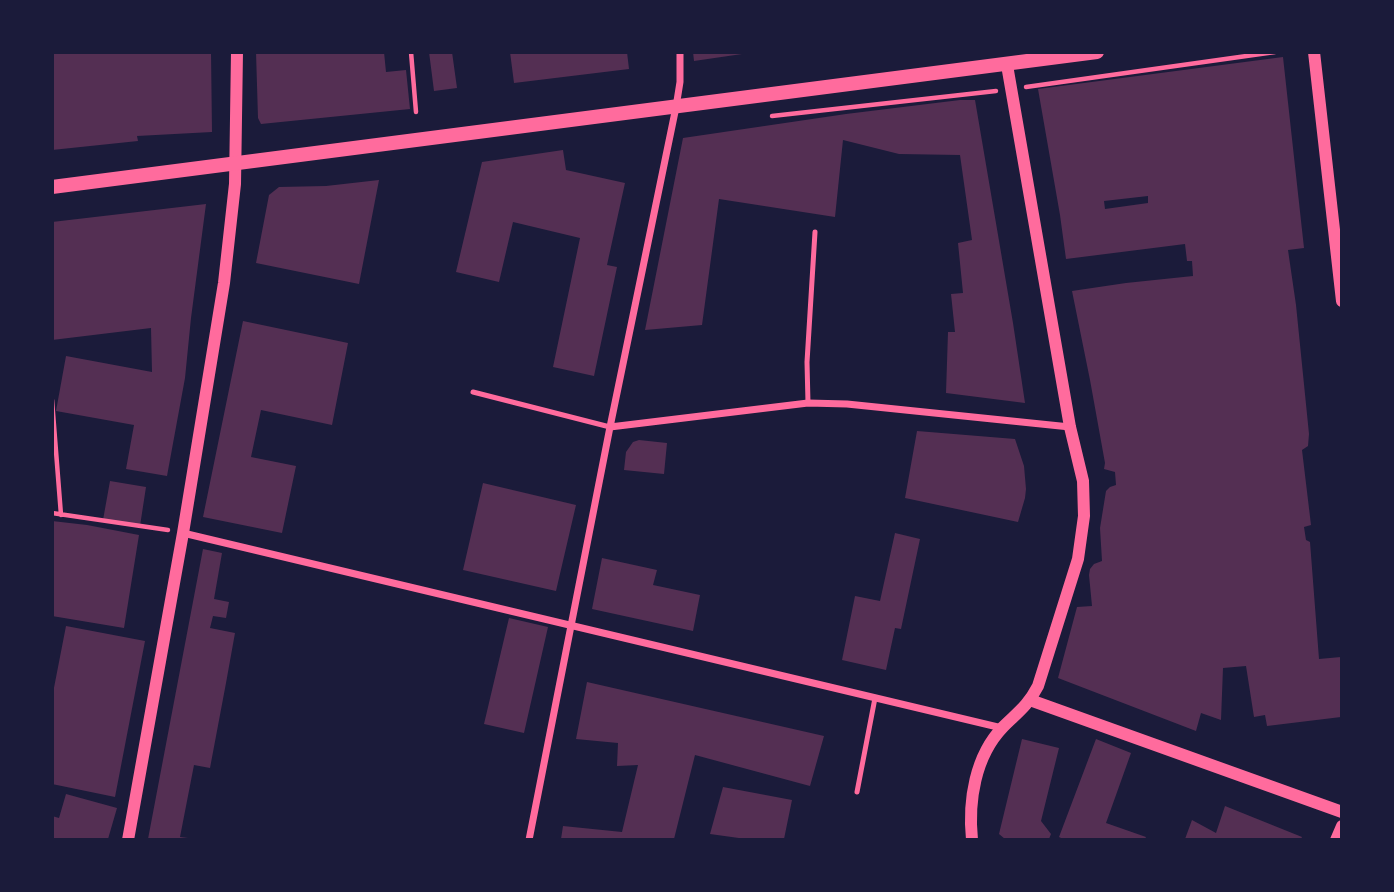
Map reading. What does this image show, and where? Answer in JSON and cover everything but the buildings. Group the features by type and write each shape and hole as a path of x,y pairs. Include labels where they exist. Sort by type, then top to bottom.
{"main road":[{"path":"52,187 1091,53"}],"street":[{"path":"128,839 178,532 223,283 235,184 237,52"},
{"path":"529,839 676,107 680,82 680,52"},
{"path":"1314,52 1342,301"},
{"path":"972,839 972,799 977,774 986,751 1002,729 1030,701 1044,669 1078,559 1084,516 1083,481 1070,427 1007,65"},
{"path":"610,427 808,403 847,404 1070,427"},
{"path":"178,532 1002,729"},
{"path":"1030,701 1342,812"},
{"path":"1336,839 1342,826"}],"lane":[{"path":"808,403 807,362 814,232"},
{"path":"473,392 610,427"},
{"path":"858,792 875,698"}],"path":[{"path":"411,52 416,112"},
{"path":"52,400 61,515"},
{"path":"52,513 178,532"}]}
